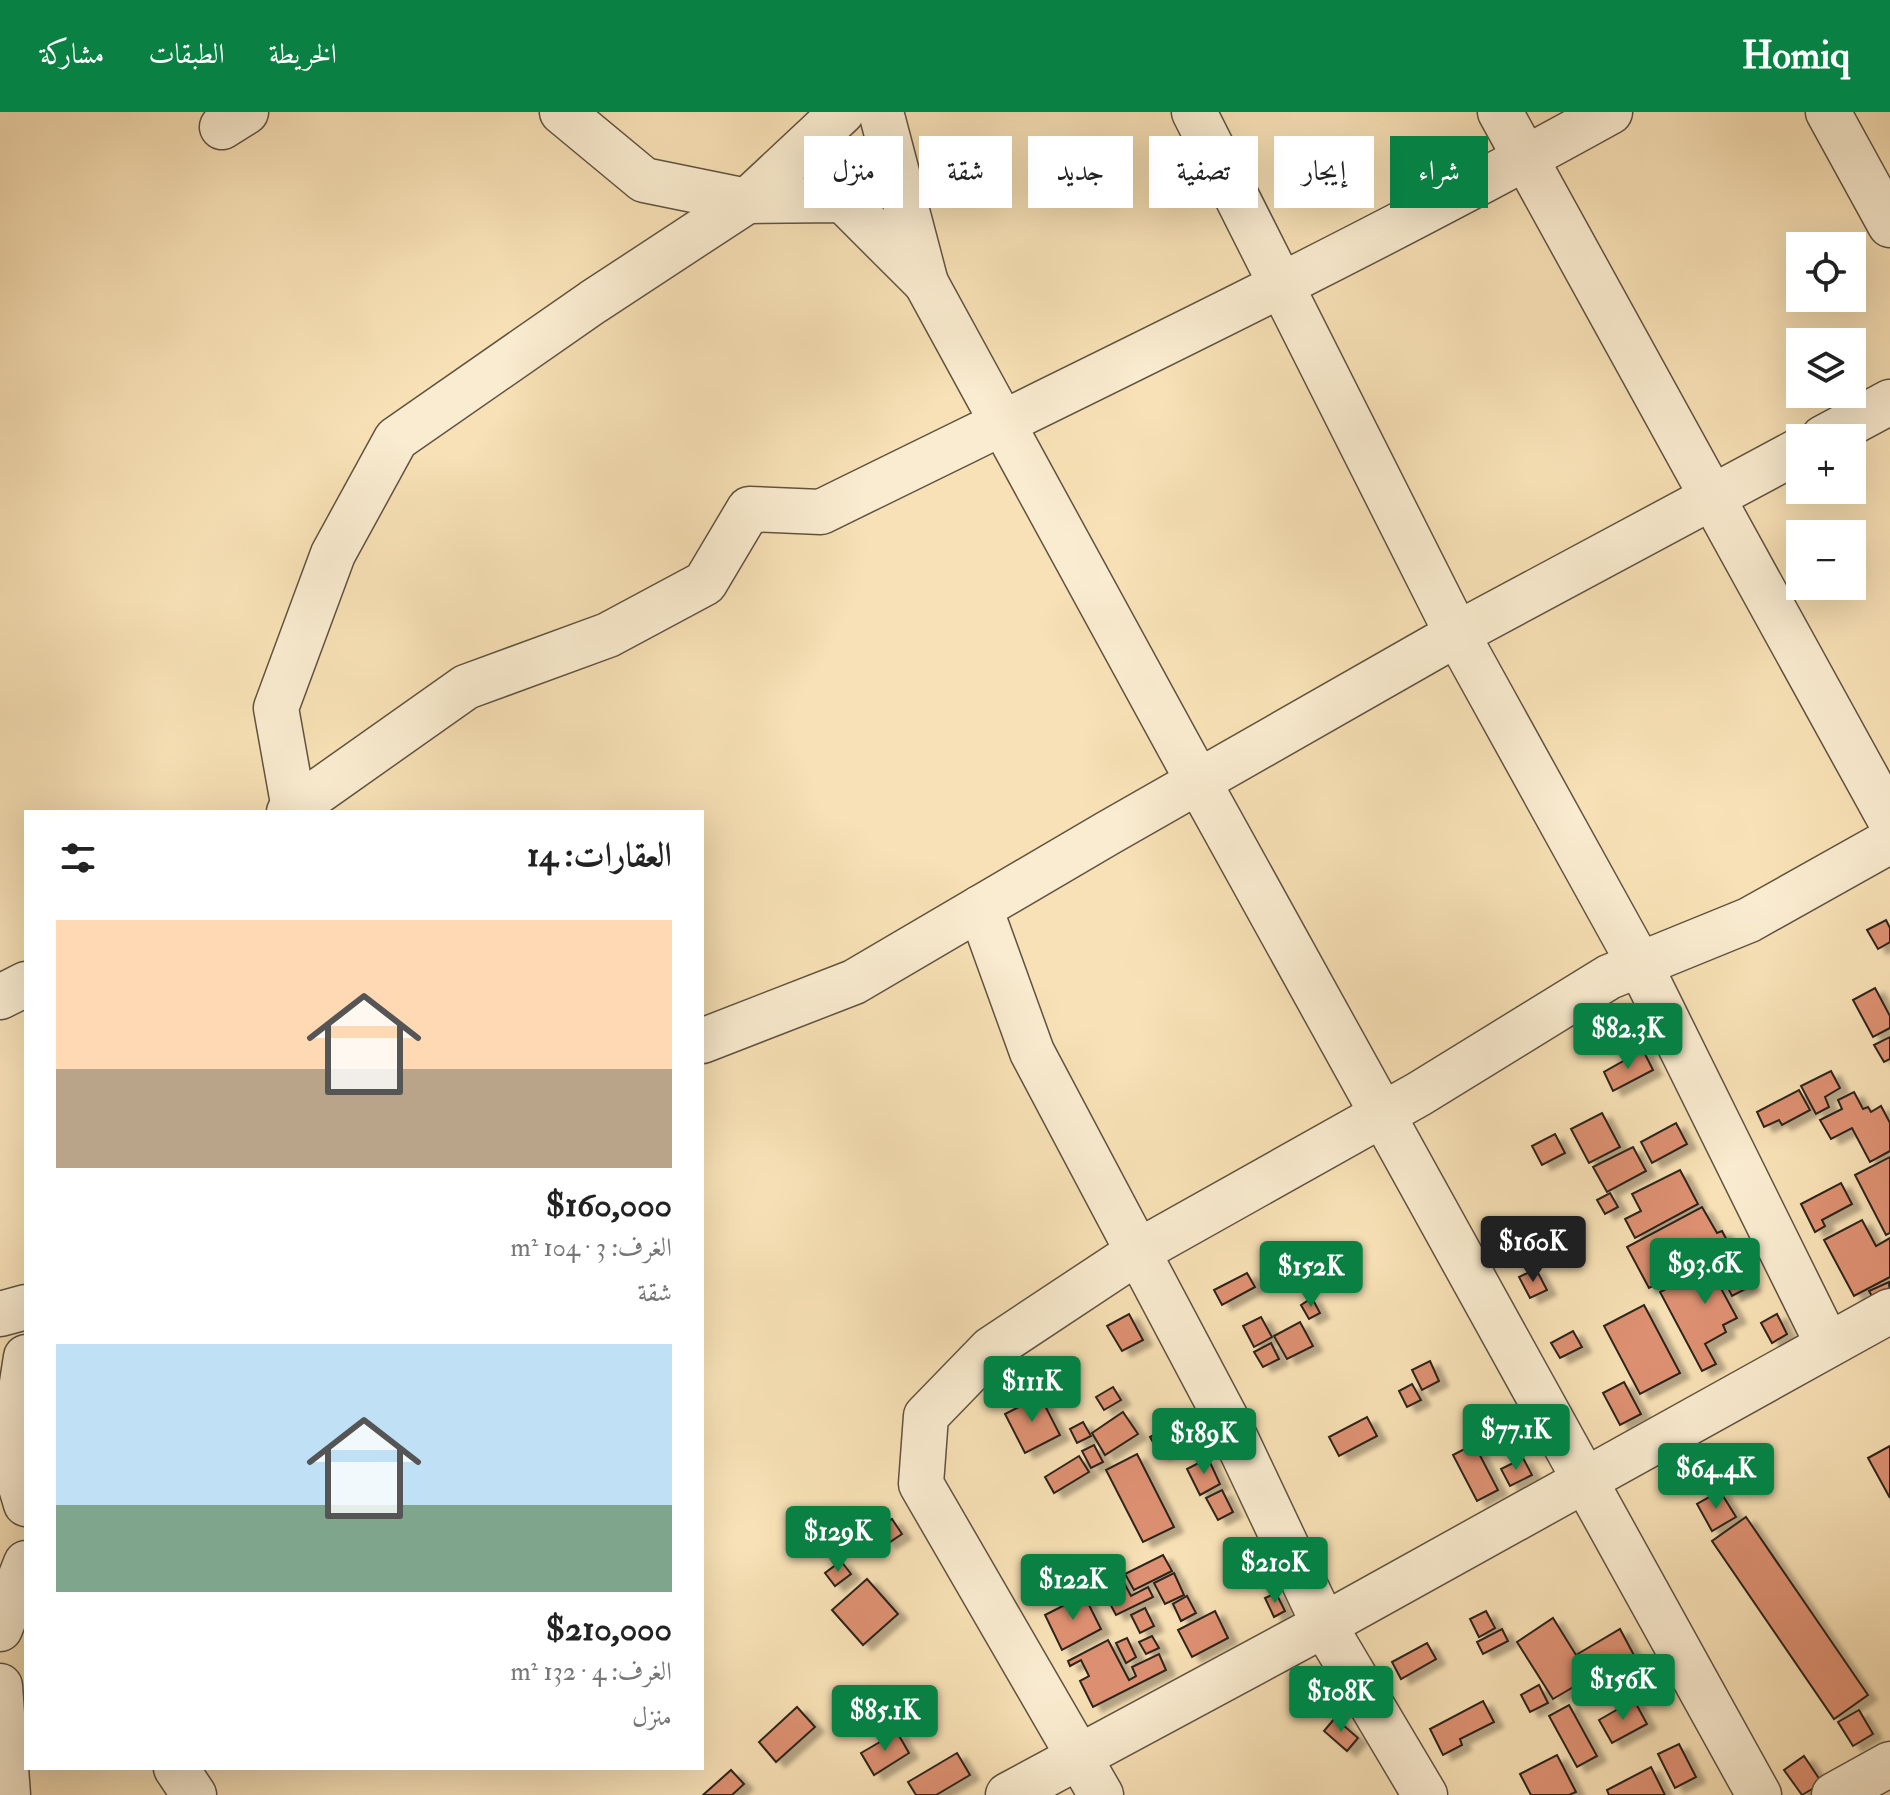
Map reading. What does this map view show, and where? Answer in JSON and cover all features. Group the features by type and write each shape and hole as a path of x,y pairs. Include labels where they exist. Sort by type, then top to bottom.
{"street":[{"path":"562,112 644,180 747,201 843,200 926,283"},
{"path":"842,112 747,201 593,302 396,439 333,554 276,708 292,810 466,687 608,635 705,583 749,509 821,512 1282,283 1526,159 1610,112"},
{"path":"881,112 926,283 1759,1795"},
{"path":"1194,112 1457,634 1640,965 1828,1345"},
{"path":"1500,112 1890,820"},
{"path":"1828,112 1879,180 1890,225"},
{"path":"1849,424 1890,402"},
{"path":"704,1040 854,982 1457,634 1786,458"},
{"path":"1101,1795 921,1484 926,1416 991,1349 1139,1251 1384,1114 1609,977 1749,920 1890,841"},
{"path":"980,908 1032,1052 1228,1422 1324,1625 1425,1795"},
{"path":"0,997 24,985"},
{"path":"0,1314 24,1308"},
{"path":"1008,1795 1324,1625 1890,1311"},
{"path":"24,1365 7,1429 24,1497"},
{"path":"0,1629 24,1568"},
{"path":"0,1686 8,1795"},
{"path":"1834,1795 1890,1764"},
{"path":"177,1770 194,1795"}],"building":[{"path":"1886,920 1890,928 1890,942 1878,949 1867,930"},
{"path":"1875,988 1890,1016 1890,1028 1873,1037 1853,1000"},
{"path":"1890,1037 1890,1059 1884,1062 1874,1045"},
{"path":"1643,1050 1653,1070 1613,1091 1604,1072"},
{"path":"1831,1071 1840,1088 1825,1097 1829,1107 1816,1114 1801,1086"},
{"path":"1799,1090 1810,1110 1782,1125 1779,1120 1764,1127 1757,1112"},
{"path":"1854,1092 1863,1109 1868,1107 1871,1112 1881,1106 1890,1123 1890,1151 1870,1162 1852,1128 1831,1139 1820,1120 1842,1109 1838,1100"},
{"path":"1602,1113 1620,1147 1589,1163 1571,1129"},
{"path":"1676,1123 1687,1144 1652,1163 1641,1142"},
{"path":"1555,1134 1565,1153 1542,1165 1532,1146"},
{"path":"1633,1147 1646,1171 1607,1192 1593,1167"},
{"path":"1890,1157 1890,1233 1886,1235 1855,1175"},
{"path":"1680,1170 1698,1204 1635,1238 1625,1219 1641,1211 1632,1194"},
{"path":"1841,1183 1852,1204 1822,1220 1825,1226 1815,1232 1801,1204"},
{"path":"1610,1193 1618,1207 1605,1214 1597,1200"},
{"path":"1702,1207 1717,1233 1722,1231 1730,1246 1649,1288 1627,1247"},
{"path":"1862,1220 1876,1246 1890,1238 1890,1277 1854,1296 1824,1240"},
{"path":"1735,1254 1751,1286 1732,1296 1724,1280 1718,1283 1737,1318 1723,1325 1726,1332 1705,1344 1716,1364 1702,1371 1660,1292"},
{"path":"1536,1269 1547,1290 1530,1298 1519,1277"},
{"path":"1247,1273 1255,1287 1222,1305 1214,1290"},
{"path":"1889,1282 1890,1296 1876,1303 1869,1291"},
{"path":"1312,1298 1320,1313 1309,1319 1301,1305"},
{"path":"1644,1305 1680,1373 1640,1394 1604,1326"},
{"path":"1129,1314 1143,1340 1122,1351 1107,1326"},
{"path":"1777,1314 1787,1334 1772,1343 1761,1323"},
{"path":"1261,1317 1272,1337 1254,1347 1243,1326"},
{"path":"1300,1322 1313,1346 1287,1359 1274,1336"},
{"path":"1573,1331 1582,1347 1560,1358 1551,1343"},
{"path":"1271,1343 1279,1359 1263,1367 1254,1352"},
{"path":"1430,1361 1439,1381 1422,1390 1412,1370"},
{"path":"1624,1382 1641,1414 1620,1425 1603,1393"},
{"path":"1412,1384 1421,1400 1407,1407 1399,1391"},
{"path":"1113,1387 1121,1400 1104,1410 1096,1397"},
{"path":"1040,1396 1060,1435 1025,1453 1005,1414"},
{"path":"1123,1412 1138,1434 1105,1455 1092,1433"},
{"path":"1367,1417 1377,1436 1339,1456 1329,1437"},
{"path":"1183,1419 1191,1436 1176,1443 1168,1428"},
{"path":"1083,1422 1091,1436 1077,1443 1070,1429"},
{"path":"1167,1428 1177,1447 1160,1455 1150,1437"},
{"path":"1474,1444 1498,1490 1477,1501 1453,1455"},
{"path":"1094,1445 1103,1462 1091,1468 1082,1451"},
{"path":"1890,1446 1890,1498 1868,1458"},
{"path":"1137,1454 1174,1527 1143,1542 1106,1470"},
{"path":"1079,1456 1089,1472 1054,1493 1045,1477"},
{"path":"1208,1458 1220,1484 1200,1495 1187,1469"},
{"path":"1523,1458 1532,1475 1510,1486 1501,1469"},
{"path":"1222,1490 1233,1512 1218,1520 1206,1498"},
{"path":"1720,1491 1736,1517 1712,1531 1697,1504"},
{"path":"1746,1517 1868,1695 1834,1719 1712,1541"},
{"path":"892,1519 902,1534 887,1544 877,1529"},
{"path":"1163,1555 1172,1571 1134,1590 1125,1574"},
{"path":"841,1561 851,1574 835,1586 825,1573"},
{"path":"1174,1573 1184,1595 1165,1604 1154,1583"},
{"path":"1120,1575 1131,1596 1148,1587 1153,1597 1116,1615 1100,1585"},
{"path":"867,1579 898,1614 863,1645 832,1610"},
{"path":"1276,1593 1285,1611 1274,1617 1265,1598"},
{"path":"1084,1595 1101,1629 1062,1650 1045,1615"},
{"path":"1187,1596 1196,1613 1181,1621 1173,1604"},
{"path":"1145,1608 1154,1626 1140,1633 1131,1615"},
{"path":"1215,1611 1228,1638 1192,1657 1178,1630"},
{"path":"1486,1611 1495,1628 1479,1637 1470,1619"},
{"path":"1553,1618 1576,1655 1620,1629 1645,1676 1628,1687 1614,1663 1553,1699 1517,1642"},
{"path":"1502,1629 1508,1641 1483,1654 1477,1642"},
{"path":"1152,1636 1159,1648 1146,1654 1139,1642"},
{"path":"1127,1638 1136,1657 1126,1663 1116,1643"},
{"path":"1108,1640 1129,1680 1136,1676 1132,1667 1159,1654 1166,1670 1093,1707 1080,1681 1089,1676 1081,1660 1070,1666 1068,1661"},
{"path":"1427,1643 1436,1659 1401,1679 1392,1662"},
{"path":"1539,1685 1548,1703 1530,1712 1521,1695"},
{"path":"1634,1700 1647,1724 1612,1743 1599,1720"},
{"path":"1483,1701 1494,1722 1460,1739 1462,1745 1443,1755 1430,1729"},
{"path":"1569,1705 1597,1756 1577,1767 1549,1716"},
{"path":"797,1707 815,1727 776,1762 759,1742"},
{"path":"1859,1710 1873,1734 1853,1746 1838,1722"},
{"path":"1335,1718 1358,1738 1347,1751 1324,1731"},
{"path":"897,1732 909,1753 874,1775 861,1753"},
{"path":"1679,1744 1696,1777 1675,1788 1658,1754"},
{"path":"957,1753 970,1775 936,1795 916,1795 908,1782"},
{"path":"1557,1755 1576,1792 1569,1795 1531,1795 1520,1774"},
{"path":"1804,1756 1822,1783 1802,1795 1784,1770"},
{"path":"1651,1767 1665,1795 1609,1795 1607,1790"},
{"path":"731,1770 744,1784 732,1795 703,1795"}]}
